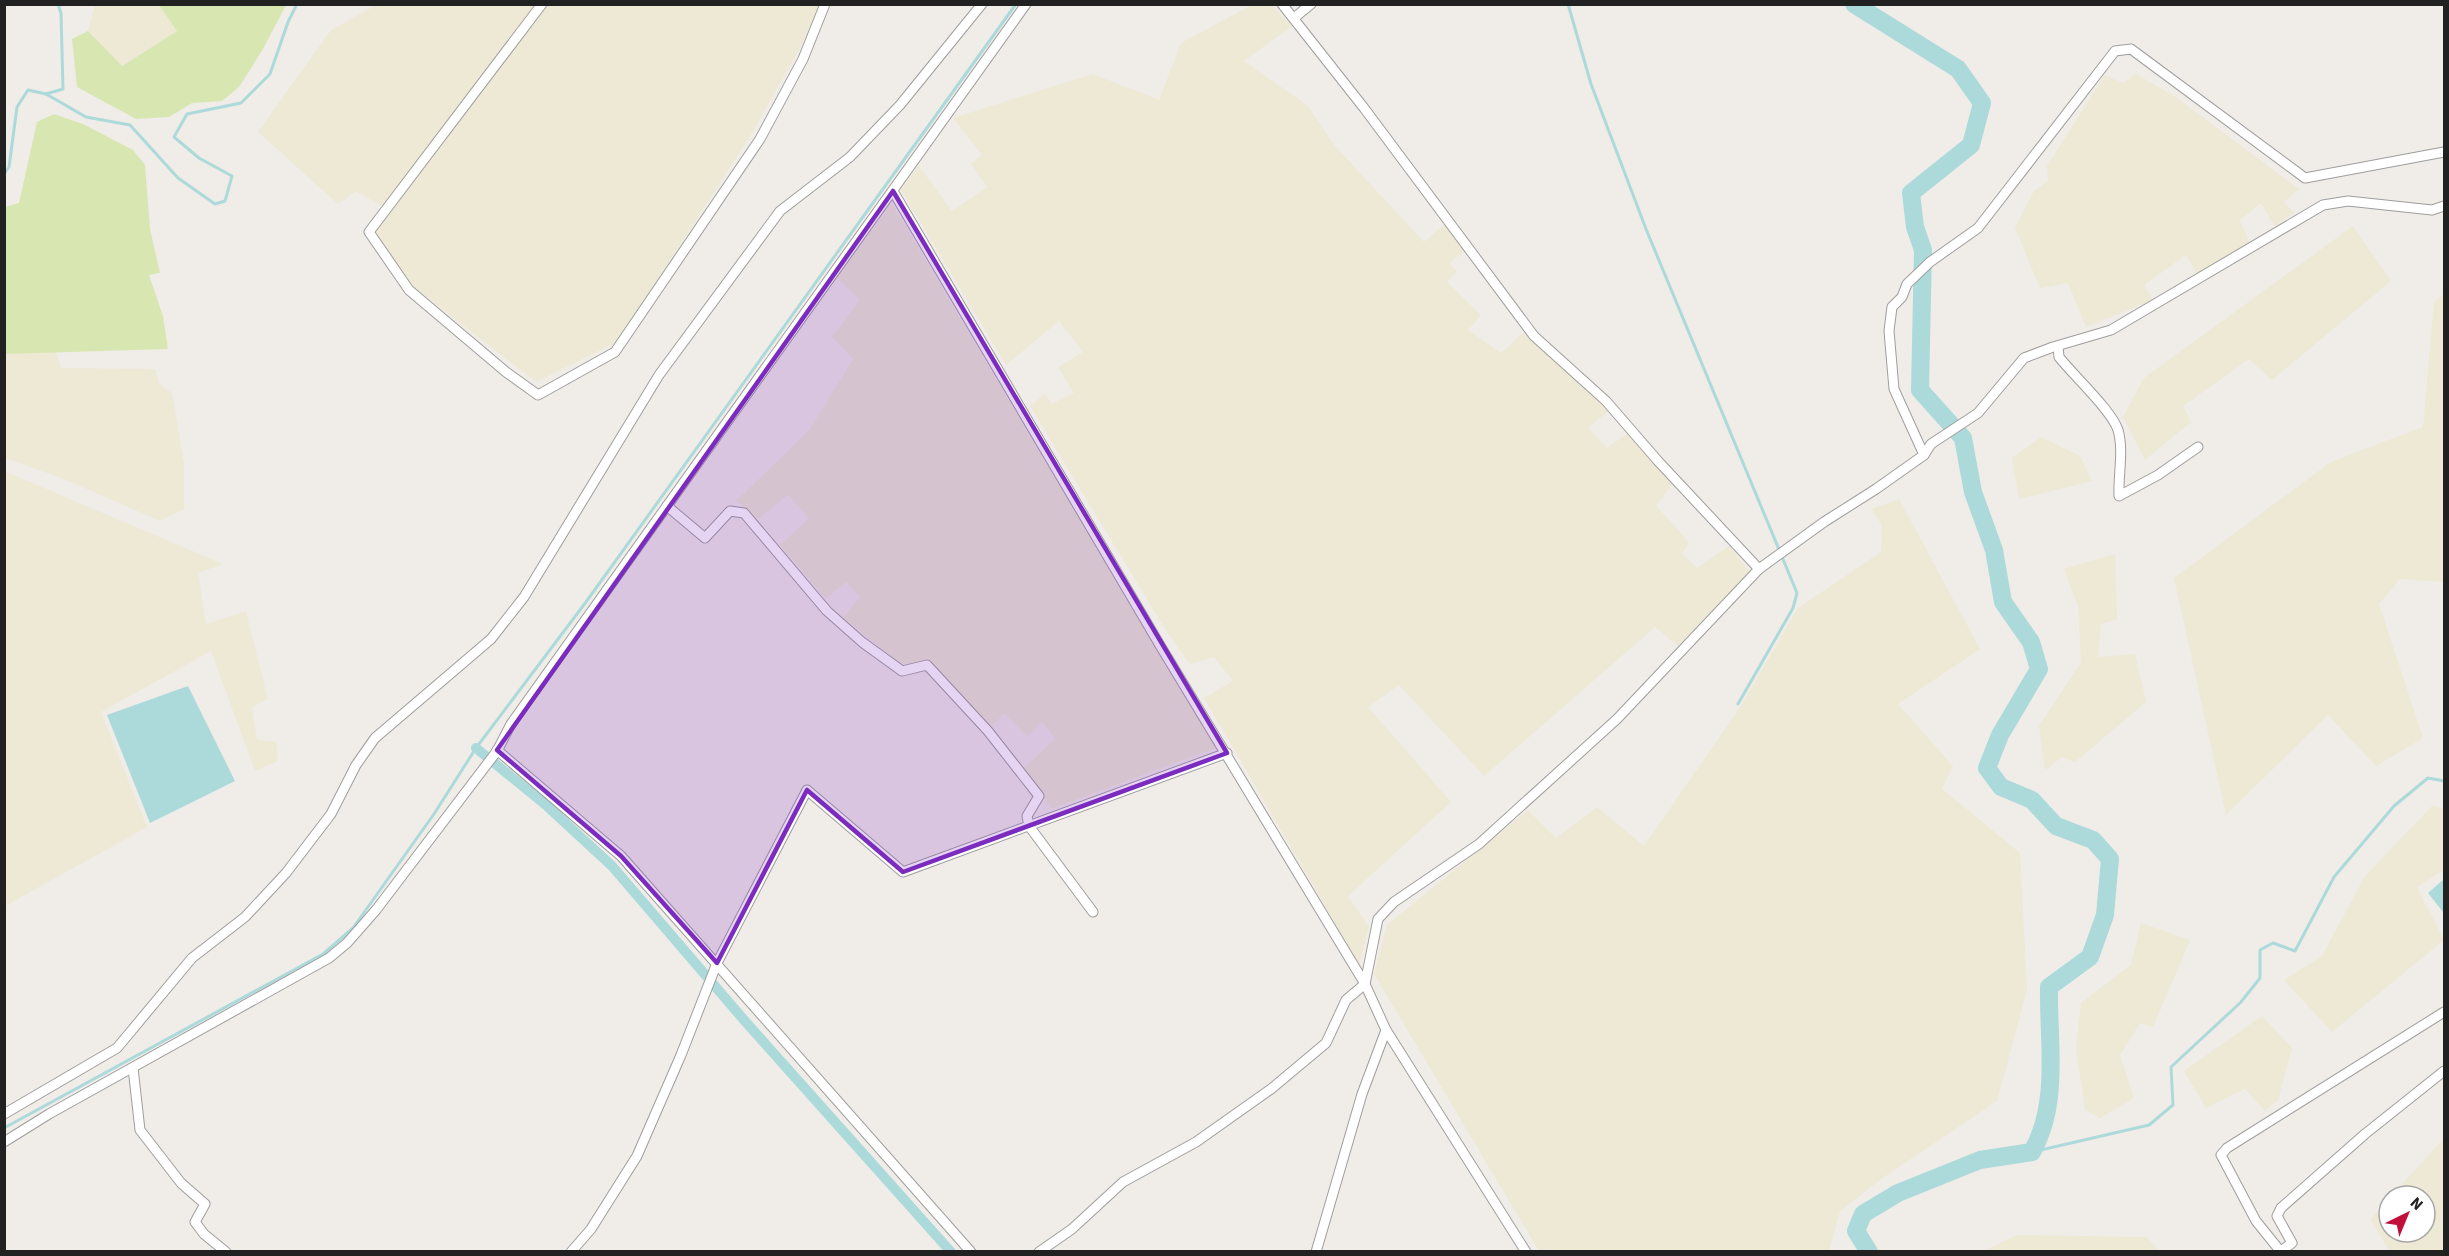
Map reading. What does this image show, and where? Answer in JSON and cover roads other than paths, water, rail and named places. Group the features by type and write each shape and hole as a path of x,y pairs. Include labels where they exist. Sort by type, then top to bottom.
{"street":[{"path":"542,4 369,232 409,290 506,372 538,395 615,352 760,139 803,59 825,4"},
{"path":"4,1114 117,1048 192,958 245,917 286,873 331,814 356,765 375,738 491,639 524,597 659,375 780,211 850,157 900,105 982,4"},
{"path":"4,1142 49,1114 329,958 347,943 376,910 497,751 511,724 1026,4"},
{"path":"1282,4 1534,336 1606,401 1658,461 1759,569"},
{"path":"1294,18 1311,4"},
{"path":"1924,455 1894,389 1889,331 1892,307 1902,297 1906,284 1930,262 1978,228 2115,51 2131,49 2305,178 2445,152"},
{"path":"893,190 1156,637 1365,984 1386,1030 1526,1251"},
{"path":"1039,1251 1072,1229 1123,1182 1196,1142 1271,1089 1326,1043 1346,1000 1365,984 1378,919 1394,902 1479,844 1609,726 1759,569 1924,455 1931,444 1978,413 2025,358 2111,330 2323,205 2348,201 2432,210 2445,206"},
{"path":"2058,346 2060,357 2112,416 2118,430 2121,447 2119,496 2158,475 2198,447"},
{"path":"667,506 705,538 730,511 744,513 827,610 862,642 903,671 927,665 988,731 1039,796 1027,816 1029,826 1093,912"},
{"path":"497,751 615,850 971,1251"},
{"path":"571,1251 591,1229 637,1156 681,1055 716,964 807,790 903,872 1227,753"},
{"path":"2445,1012 2227,1148 2221,1155 2256,1221 2281,1251 2292,1243 2277,1216 2281,1208 2365,1134 2445,1071"},
{"path":"1316,1251 1362,1094 1386,1030"},
{"path":"133,1068 140,1130 181,1183 205,1204 195,1222 204,1234 226,1251"}],"water":[{"path":"188,686 235,781 150,823 107,715"},
{"path":"2443,880 2444,911 2443,912 2428,893"}],"waterway":[{"path":"46,94 63,89 61,13 58,4"},
{"path":"4,174 9,167 17,107 28,90 46,94 86,117 130,125 178,178 215,204 225,201 232,176 199,158 174,137 187,114 241,103 270,74 288,22 297,4"},
{"path":"4,1128 323,954 353,928 434,814 476,748 586,602 1016,4"},
{"path":"1568,4 1591,84 1646,229 1797,593 1793,608 1738,704"},
{"path":"1854,4 1958,69 1982,103 1971,145 1911,193 1915,227 1923,250 1920,390 1963,438 1973,492 1994,550 2003,602 2031,642 2039,669 2000,735 1987,768 2001,787 2032,800 2056,826 2093,840 2110,859 2105,915 2090,957 2049,987 2051,1050 2049,1092 2041,1133 2032,1152 1980,1160 1898,1193 1863,1214 1856,1231 1869,1252"},
{"path":"476,748 547,806 612,866 744,1020 951,1252"},
{"path":"2032,1152 2149,1125 2173,1105 2171,1067 2241,1002 2260,978 2260,950 2273,943 2295,951 2334,877 2394,806 2428,778 2444,781"}]}
